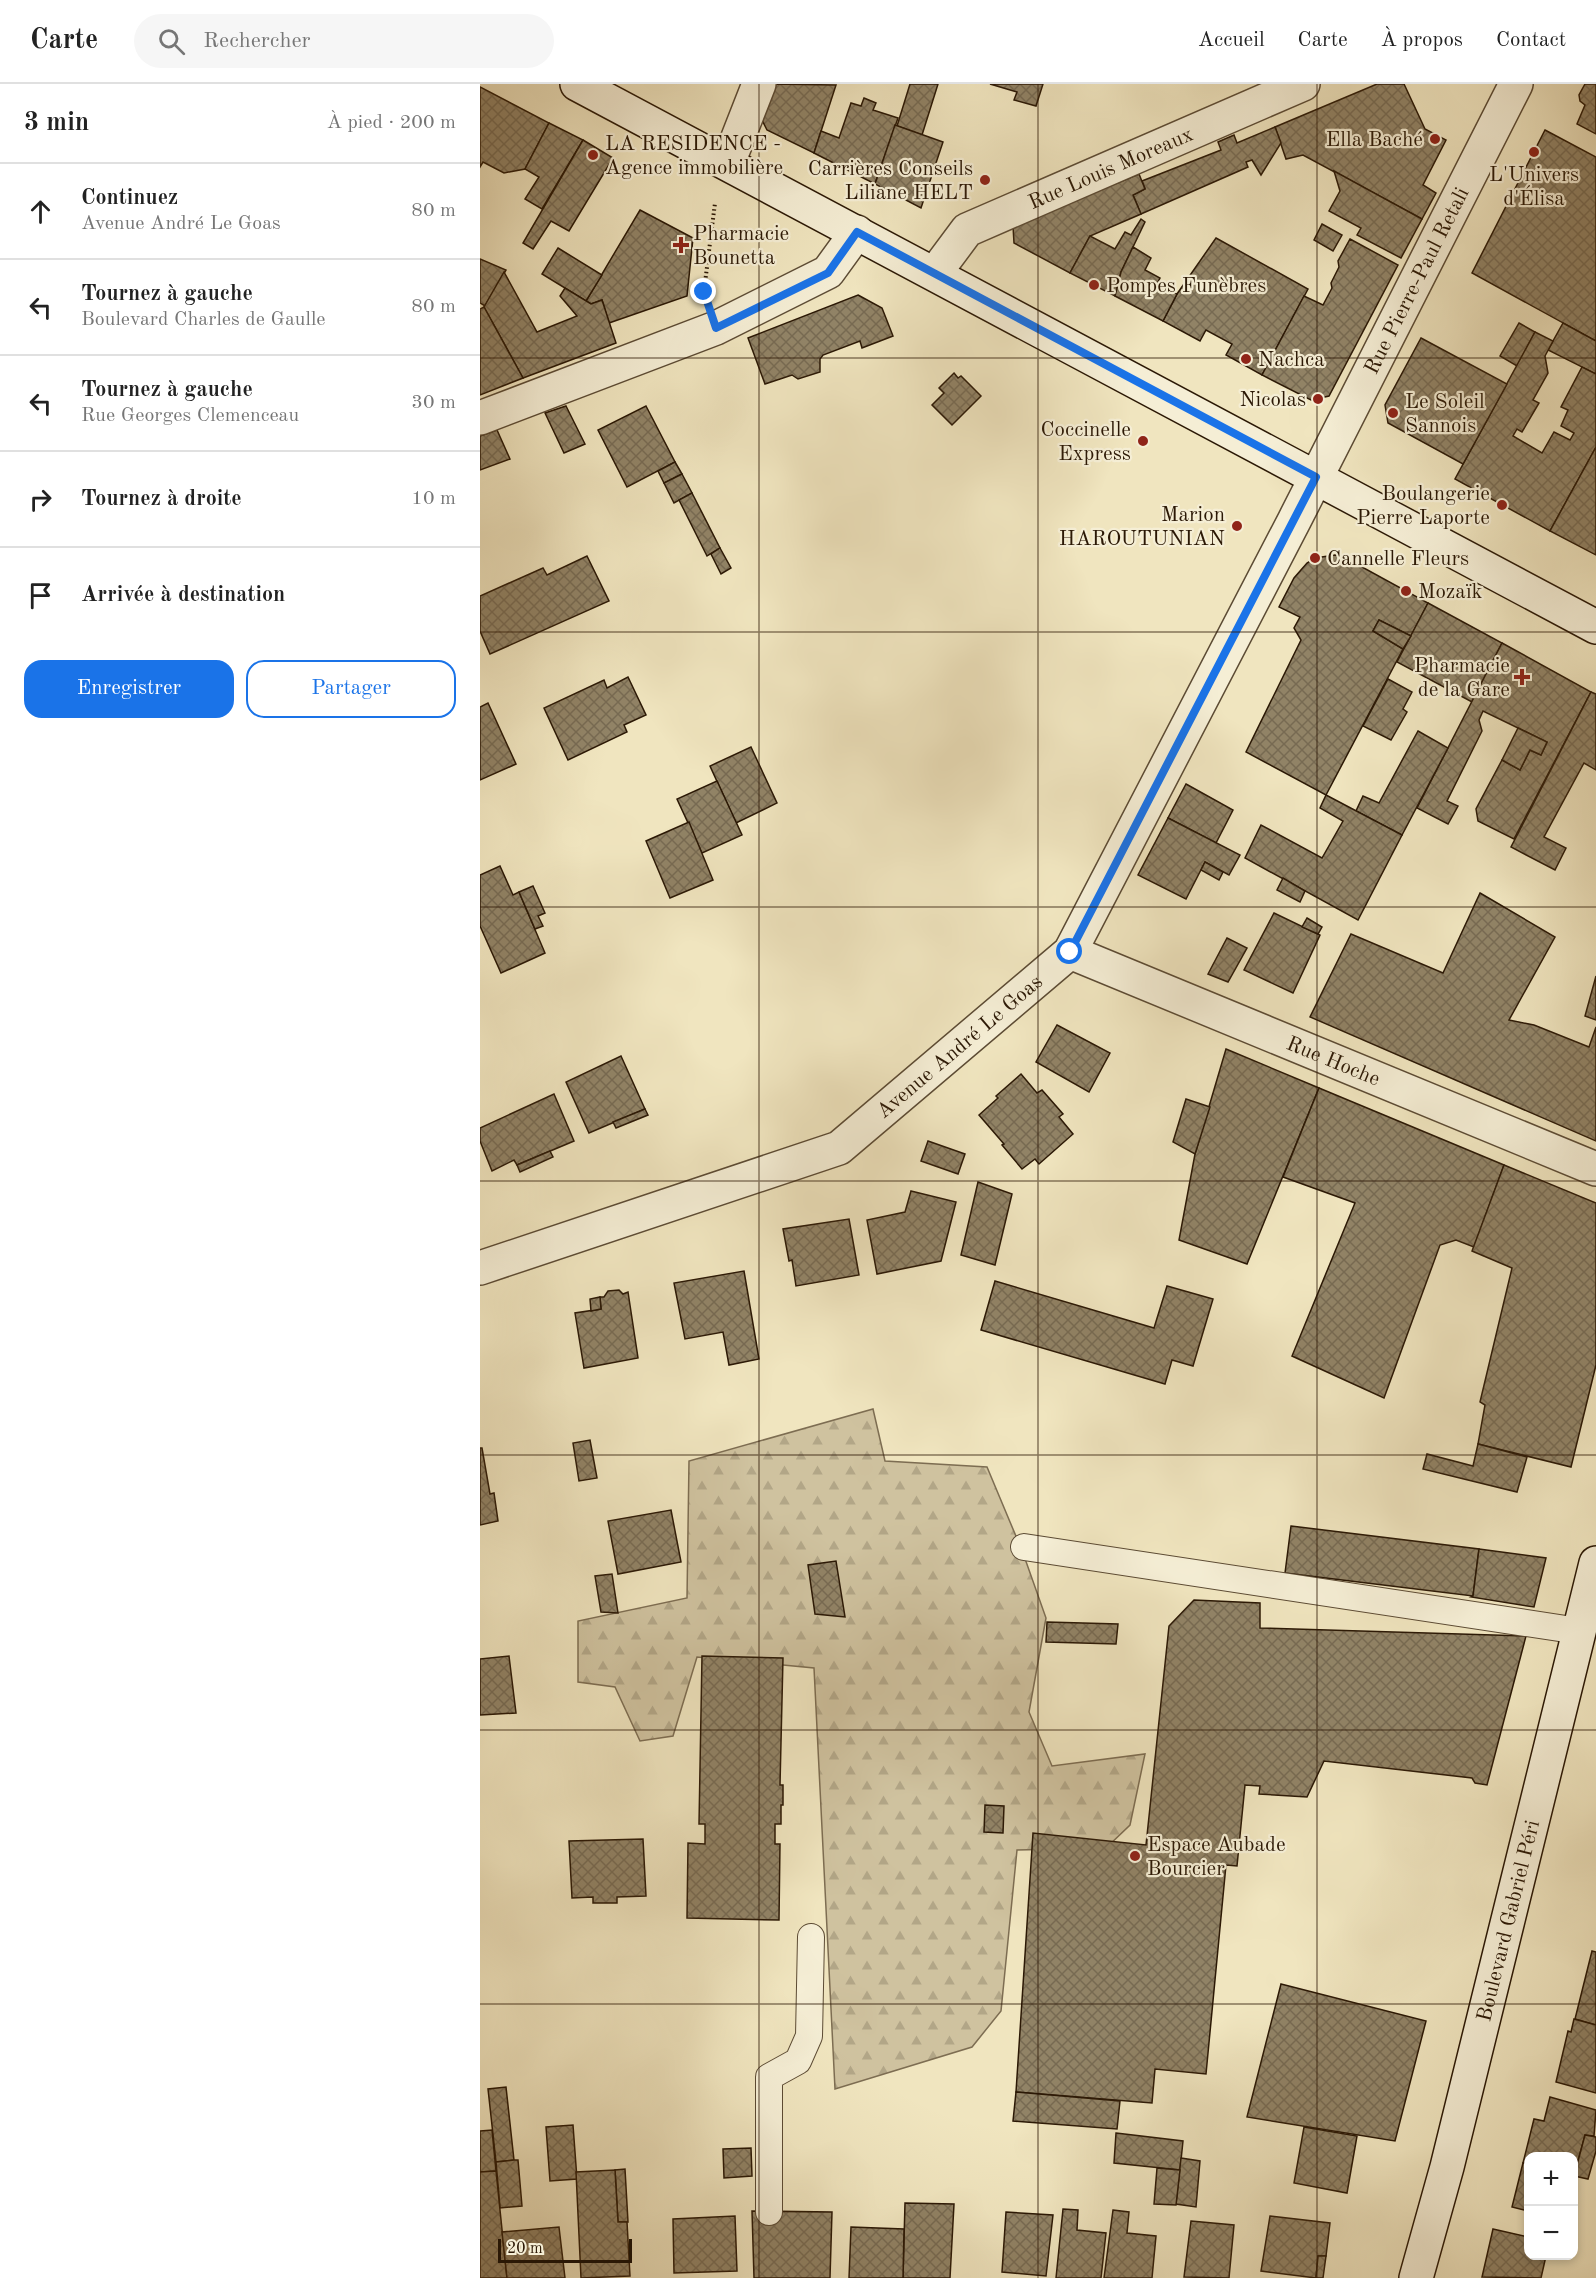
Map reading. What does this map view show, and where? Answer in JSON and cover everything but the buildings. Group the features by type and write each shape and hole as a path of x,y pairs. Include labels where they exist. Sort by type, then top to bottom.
{"street":[{"path":"577,84 1596,627"},
{"path":"728,164 759,84"},
{"name":"Rue Louis Moreaux","path":"935,273 967,230 1303,84"},
{"name":"Rue Pierre-Paul Retali","path":"1316,477 1516,84"},
{"path":"480,418 716,328 828,273 857,232"},
{"name":"Avenue André Le Goas","path":"480,1269 839,1148 1070,952 1316,477"},
{"name":"Rue Hoche","path":"1070,952 1596,1169"},
{"name":"Boulevard Gabriel Péri","path":"1416,2278 1447,2167 1596,1563"}],"lane":[{"path":"1024,1547 1579,1631"},
{"path":"769,2212 769,2077 798,2061 809,2036 811,1937"}],"path":[{"path":"716,328 704,292 713,209 728,164"}],"green space":[{"path":"873,1409 885,1461 987,1467 1023,1553 1046,1618 1029,1712 1052,1766 1145,1754 1130,1825 1106,1848 1017,1850 1001,2011 972,2047 835,2089 814,1668 697,1657 673,1736 640,1741 615,1687 578,1682 578,1621 687,1598 689,1461"}],"place":[{"name":"Ella Baché","path":"1435,139"},
{"name":"L'Univers d'Élisa","path":"1534,152"},
{"name":"LA RESIDENCE - Agence immobilière","path":"593,155"},
{"name":"Carrières Conseils Liliane HELT","path":"985,180"},
{"name":"Pharmacie Bounetta","path":"681,245"},
{"name":"Pompes Funèbres","path":"1094,285"},
{"name":"Nachca","path":"1246,359"},
{"name":"Nicolas","path":"1318,399"},
{"name":"Le Soleil Sannois","path":"1393,413"},
{"name":"Coccinelle Express","path":"1143,441"},
{"name":"Boulangerie Pierre Laporte","path":"1502,505"},
{"name":"Marion HAROUTUNIAN","path":"1237,526"},
{"name":"Cannelle Fleurs","path":"1315,558"},
{"name":"Mozaïk","path":"1406,591"},
{"name":"Pharmacie de la Gare","path":"1522,677"},
{"name":"Espace Aubade Bourcier","path":"1135,1856"}],"route":[{"path":"704,292 716,328 828,273 857,232 1316,477 1070,952"}]}
